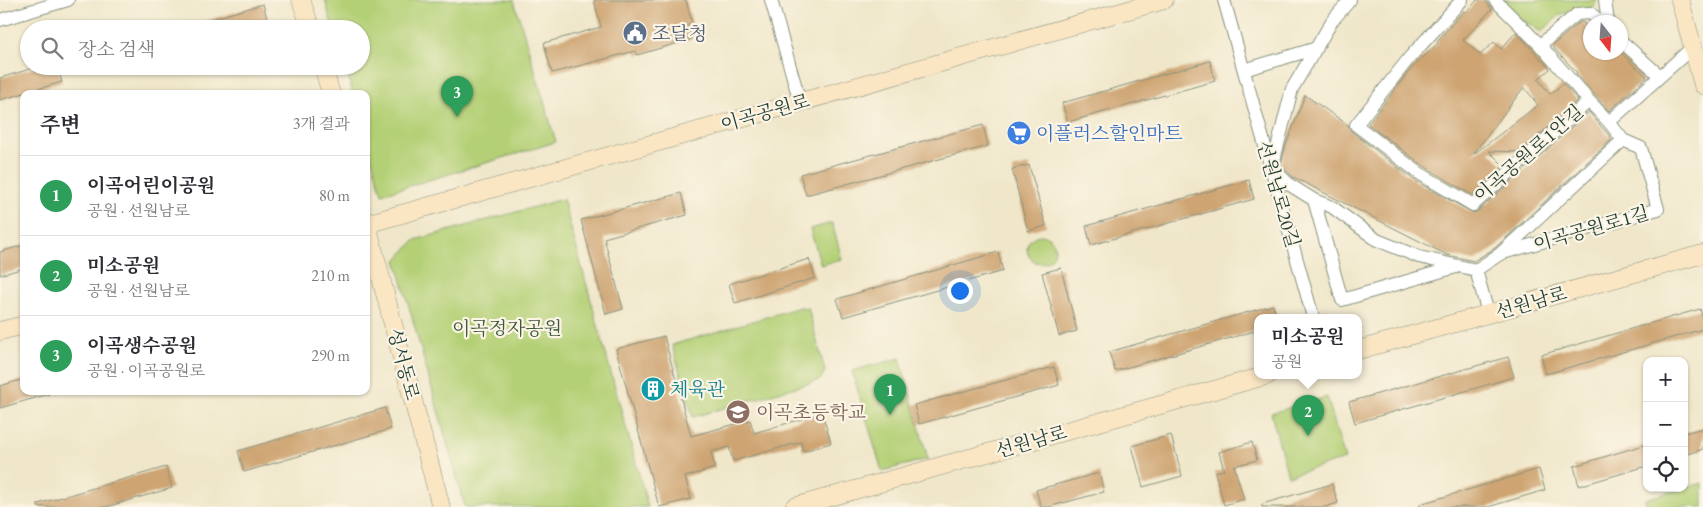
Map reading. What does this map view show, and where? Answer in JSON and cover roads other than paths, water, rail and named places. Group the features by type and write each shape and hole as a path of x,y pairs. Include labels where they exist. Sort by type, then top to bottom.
{"main road":[{"path":"301,0 308,20"},
{"name":"이곡공원로","path":"370,222 1164,0"},
{"path":"1680,0 1703,85"},
{"path":"326,75 330,90"},
{"name":"성서동로","path":"370,235 441,507"},
{"name":"선원남로","path":"1362,349 1703,254"},
{"path":"0,331 20,325"},
{"name":"선원남로","path":"794,507 1254,379"}],"street":[{"path":"0,20 68,0"},
{"path":"771,0 800,102"},
{"name":"선원남로20길","path":"1224,0 1312,314"},
{"path":"1350,0 1332,21 1292,89 1272,168 1290,185 1314,200 1332,207 1377,240 1419,256 1476,270 1488,313"},
{"name":"이곡공원로1안길","path":"1462,0 1410,57 1356,125 1420,173 1473,205 1588,100"},
{"name":"이곡공원로1길","path":"1495,0 1540,45 1623,140 1641,148 1658,209 1500,254"},
{"path":"1605,0 1607,15"},
{"path":"1540,45 1577,14 1590,13 1592,15"},
{"path":"1628,47 1660,76"},
{"path":"1609,122 1693,47"},
{"path":"1244,70 1317,48"},
{"name":"이곡공원로1길","path":"1476,270 1500,254 1623,140"},
{"path":"1314,200 1342,300 1458,266"}],"place":[{"name":"조달청","path":"635,33"},
{"name":"이곡생수공원","path":"457,117"},
{"name":"이플러스할인마트","path":"1019,133"},
{"name":"체육관","path":"653,389"},
{"name":"이곡초등학교","path":"738,412"},
{"name":"이곡어린이공원","path":"890,415"},
{"name":"미소공원","path":"1308,436"}],"park label":[{"name":"이곡정자공원","path":"507,328"}]}
